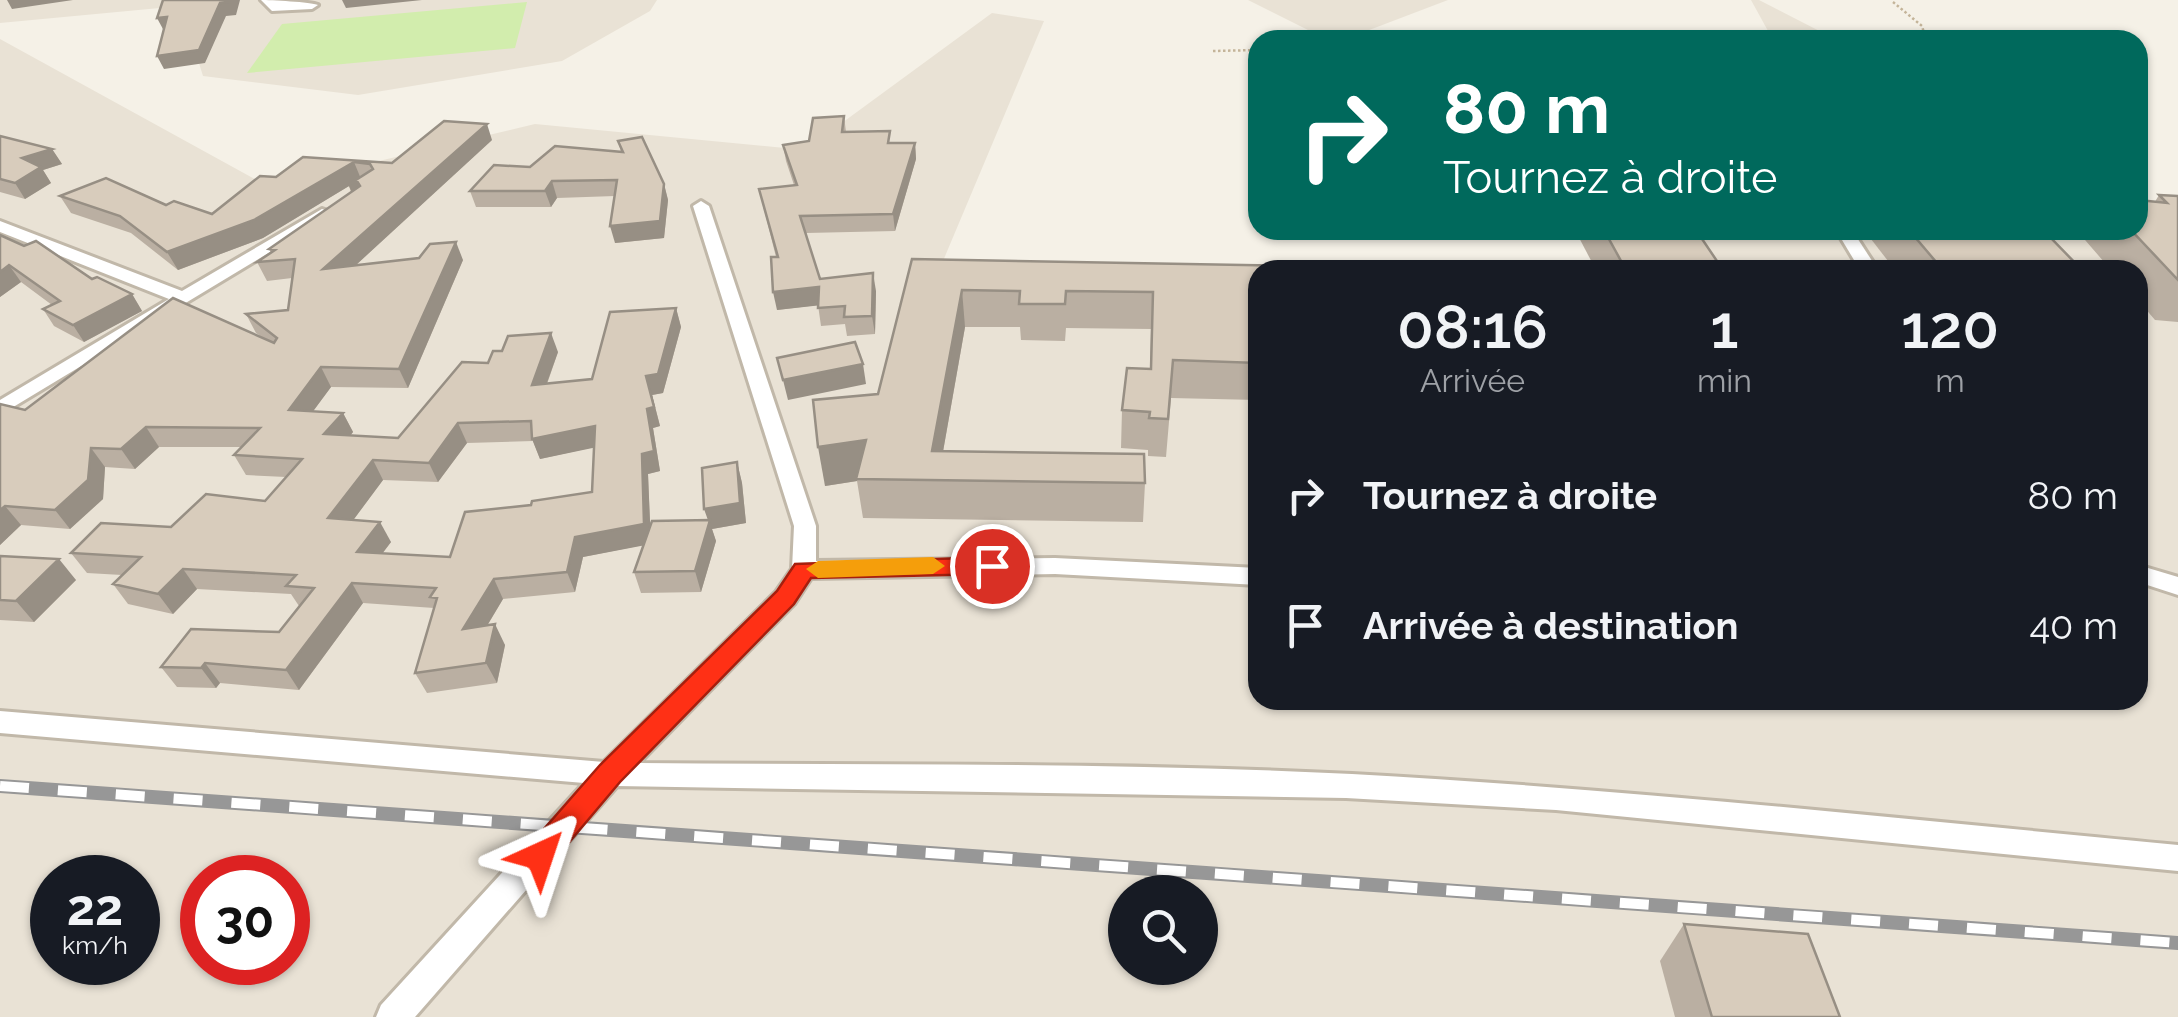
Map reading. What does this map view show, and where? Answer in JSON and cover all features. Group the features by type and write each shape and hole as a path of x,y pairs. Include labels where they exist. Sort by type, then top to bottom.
{"street":[{"path":"267,0 272,7 312,6"},
{"path":"0,409 336,206"},
{"path":"394,1017 610,774 786,598 804,570 805,526 700,206"},
{"path":"0,226 184,298"},
{"path":"804,570 1055,566 1248,576"},
{"path":"2148,576 2178,586"},
{"path":"0,722 610,774 1116,780 1366,787 1556,798 2178,858"}],"path":[{"path":"1894,2 1923,30"},
{"path":"1213,51 1248,50"}],"shaded area":[{"path":"0,0 657,0 650,11 562,61 358,95 203,76 181,6 0,23"},
{"path":"1248,0 1448,0 1369,30 1308,30"},
{"path":"1751,0 1759,0 1818,30 1768,30"},
{"path":"992,13 1044,21 943,261 1248,276 1248,710 2148,710 2148,260 1618,260 1608,240 2148,240 2148,229 2178,225 2178,1017 0,1017 0,39 269,187 535,124 805,150"}],"green space":[{"path":"527,2 515,48 247,73 282,24"}],"building":[{"path":"163,0 230,2 220,3 199,50 157,56 167,17 157,18"},
{"path":"844,116 842,132 890,131 888,143 915,143 893,214 800,216 820,279 873,273 872,316 844,317 845,306 818,308 819,287 773,292 771,257 778,257 759,189 797,185 783,145 809,141 813,118"},
{"path":"444,121 487,124 323,269 419,258 430,244 456,242 399,369 321,367 289,410 343,413 324,434 398,438 462,362 488,363 493,351 502,351 508,336 551,333 532,385 592,379 610,312 676,308 658,374 646,376 654,407 647,409 654,451 642,454 644,524 575,537 567,572 494,579 463,629 495,624 486,663 415,673 437,598 430,597 436,588 352,583 286,670 205,663 201,668 161,667 191,629 279,632 314,588 286,586 296,575 183,569 158,594 113,584 141,557 71,553 101,523 171,527 206,494 265,501 302,459 234,455 260,428 146,427 121,449 91,448 88,480 55,510 5,506 0,510 0,404 25,410 173,298 274,343 277,338 246,314 288,310 295,259 257,262 275,250 269,249 360,186 357,181 348,185 373,169 370,164 354,162 254,220 167,252 120,216 60,196 106,178 166,205 174,201 212,214 260,176 276,177 303,157 392,163","holes":["531,421 532,439 595,426 592,492 532,501 531,505 465,512 450,557 357,552 380,522 328,518 373,460 429,463 458,423"]},
{"path":"0,136 52,149 22,158 41,167 15,183 0,179"},
{"path":"642,137 664,184 660,221 610,226 617,180 552,181 545,191 470,191 494,165 530,167 555,146 623,152 618,141"},
{"path":"2159,195 2178,196 2178,280 2140,240 2148,240 2148,201 2167,203"},
{"path":"0,235 24,246 36,241 92,279 97,277 132,294 73,325 43,309 60,301 9,265 0,272"},
{"path":"1610,240 1703,240 1716,260 1620,260"},
{"path":"1917,240 2053,240 2072,260 1934,260"},
{"path":"912,259 1248,265 1248,363 1173,360 1168,419 1149,418 1150,412 1122,410 1127,368 1151,369 1153,292 1066,291 1065,304 1019,304 1020,291 962,290 932,451 1144,454 1145,483 856,479 866,440 818,447 813,400 878,394"},
{"path":"855,342 863,364 783,380 777,358"},
{"path":"737,462 740,503 704,509 702,468"},
{"path":"710,520 695,571 634,572 652,521"},
{"path":"0,556 59,559 16,601 0,600"},
{"path":"1684,924 1808,934 1840,1017 1712,1017"}],"railway":[{"path":"0,786 2178,943"}],"slow traffic":[{"path":"818,569 933,566"}],"route":[{"path":"540,856 610,774 786,598 804,570 992,566"}]}
